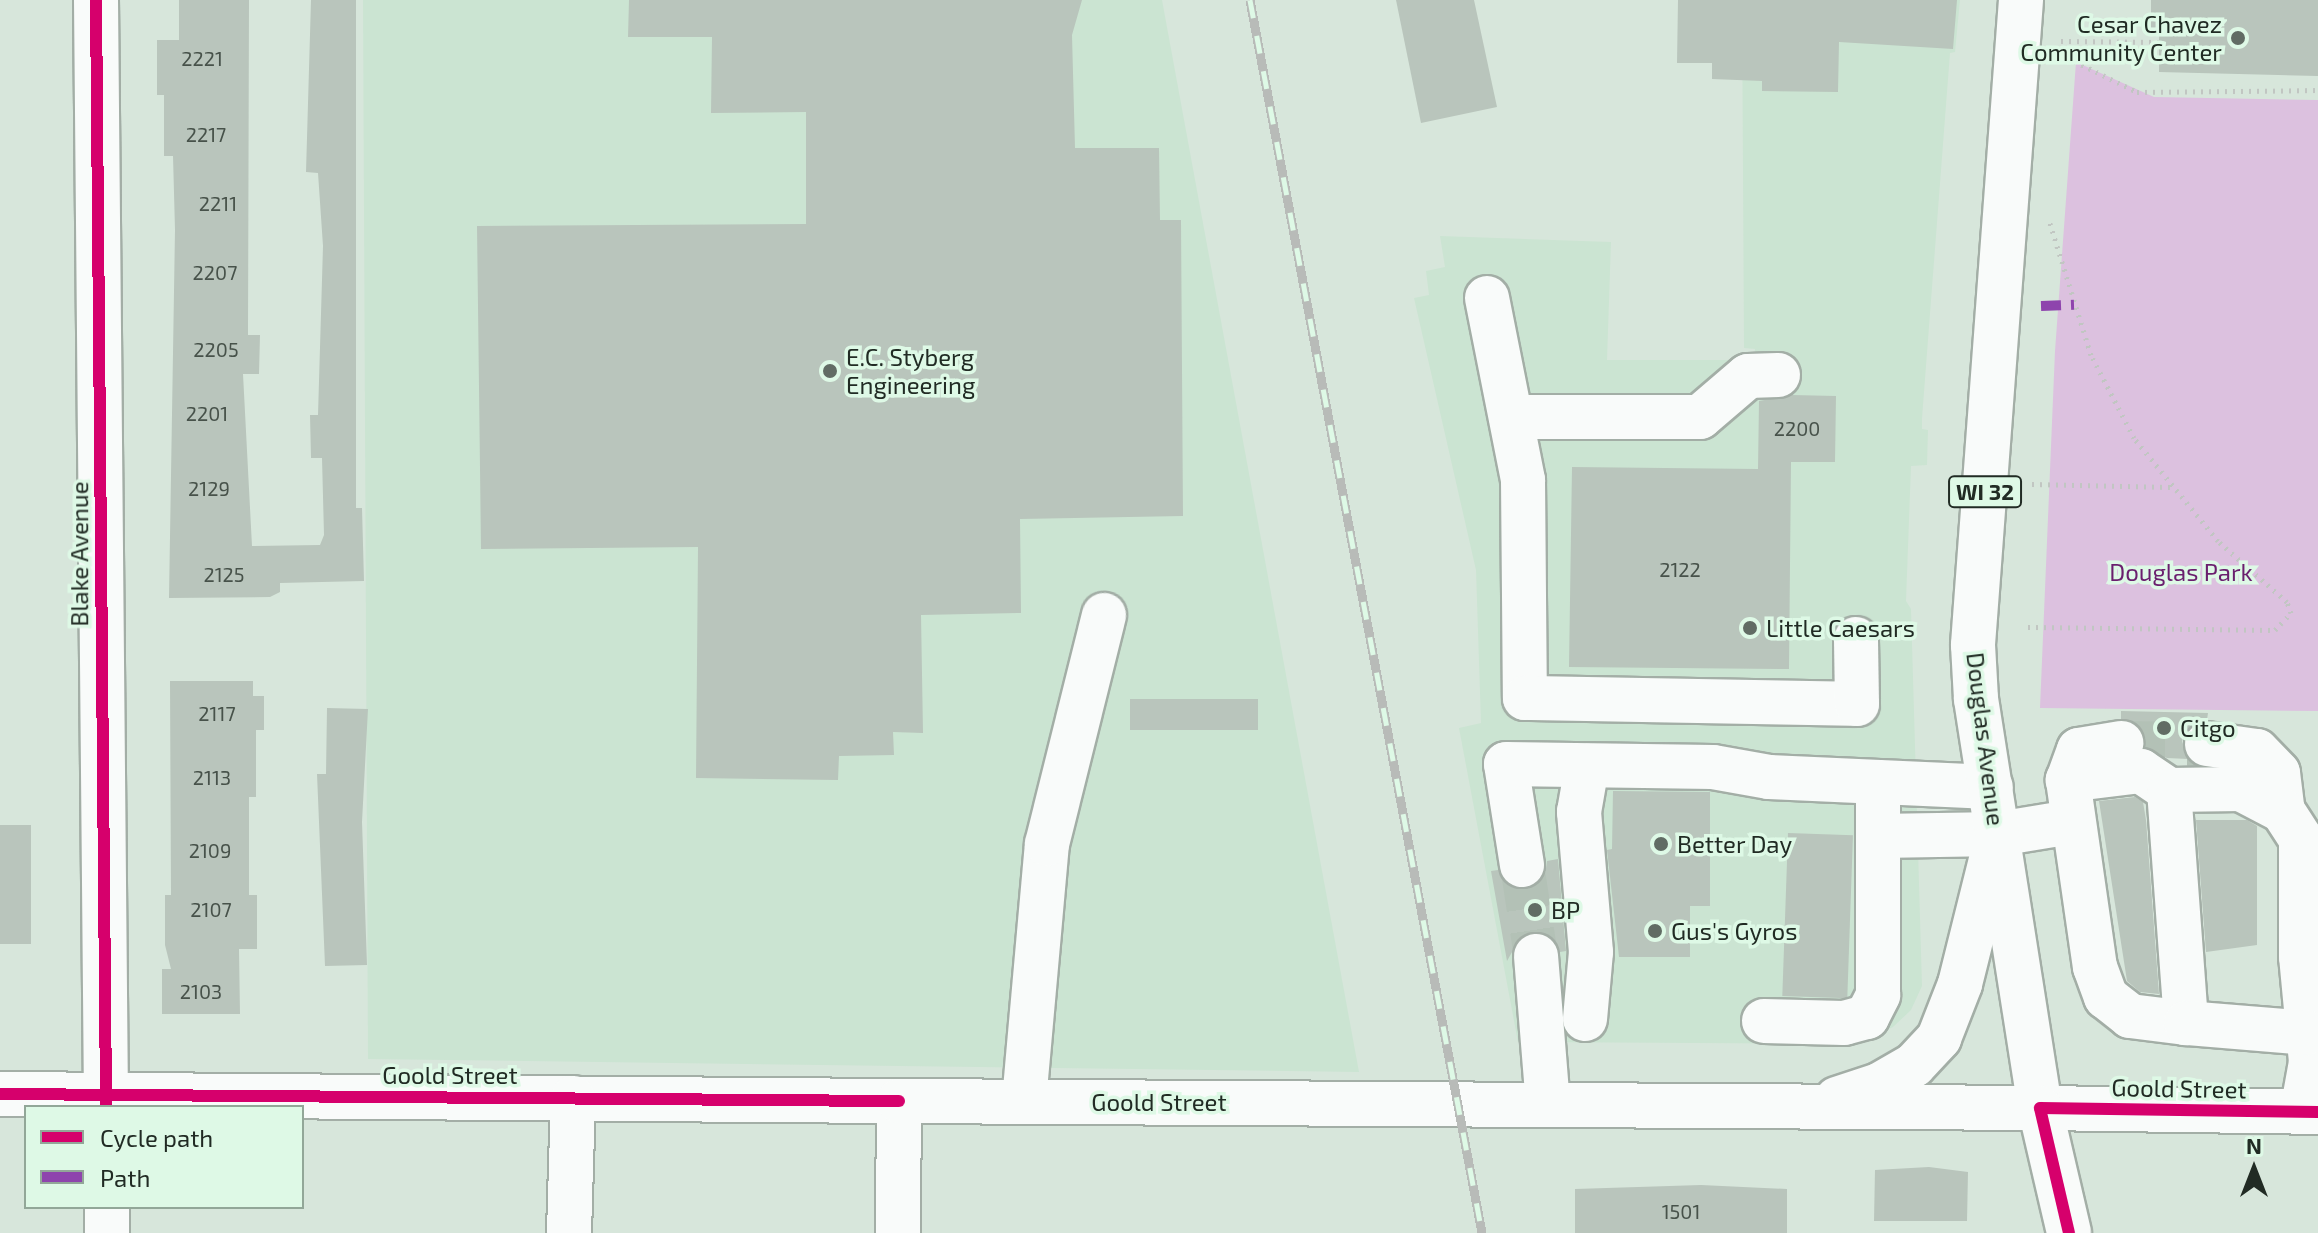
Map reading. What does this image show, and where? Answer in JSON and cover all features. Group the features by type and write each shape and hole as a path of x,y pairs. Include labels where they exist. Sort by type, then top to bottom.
{"main road":[{"name":"Blake Avenue","path":"96,0 106,1101"},
{"name":"Douglas Avenue","path":"2021,0 1973,645 1976,699 2040,1108 2069,1233"},
{"path":"1487,298 1523,480 1525,698 1857,704 1856,639"},
{"path":"1511,417 1700,417 1748,376 1778,375"},
{"path":"1024,1101 1047,844 1104,615"},
{"path":"2121,743 2079,750 2070,801 2095,967 2106,997 2130,1016 2308,1033"},
{"path":"2207,744 2257,751 2278,773 2283,811 2301,839 2301,957 2311,1062 2310,1112"},
{"path":"1522,865 1506,764 1713,767 1769,777 1991,787"},
{"path":"1548,1104 1566,1023 1591,952 1579,812 1587,766"},
{"path":"1879,836 1998,834 2141,771 2169,790 2241,789 2283,811"},
{"path":"1764,1021 1844,1023 1867,1017 1878,995 1881,962 1878,782"},
{"path":"2169,790 2186,1023"},
{"path":"1812,1108 1879,1085 1914,1065 1939,1038 1960,984 1998,834"},
{"path":"1536,956 1566,1023"},
{"name":"Goold Street","path":"0,1094 106,1101 573,1098 2310,1112"},
{"path":"569,1233 573,1098"},
{"path":"898,1233 899,1101"},
{"path":"107,1209 107,1233"}],"path":[{"path":"2061,41 2159,42"},
{"path":"2060,54 2137,92 2318,90"},
{"path":"2028,627 2275,630 2286,623 2291,613 2287,602 2218,541 2170,487 2134,438 2091,355 2048,215"},
{"path":"2032,484 2170,487"}],"shaded area":[{"path":"363,0 1162,0 1359,1072 368,1059"},
{"path":"1742,0 1960,0 1955,52 1950,53 1922,418 1922,429 1928,430 1927,465 1911,466 1906,601 1911,609 1922,986 1911,1010 1893,1027 1859,1044 1518,1042 1459,728 1481,723 1476,570 1414,298 1429,295 1426,271 1445,267 1440,236 1611,242 1607,360 1754,360 1755,349 1744,348"}],"green space":[{"name":"Douglas Park","path":"2076,62 2154,97 2318,100 2318,711 2040,708 2055,351"}],"building":[{"path":"179,0 249,0 248,335 260,335 259,374 243,374 252,546 320,545 324,535 322,458 311,458 310,415 318,415 323,246 318,173 306,172 311,0 356,0 356,508 362,508 364,581 280,583 280,592 270,597 169,598 175,230 173,156 164,156 164,95 157,95 157,40 179,40"},
{"name":"E.C. Styberg Engineering","path":"629,0 1082,0 1072,35 1075,148 1159,148 1160,220 1181,220 1183,516 1020,519 1021,613 921,615 923,733 893,732 894,755 839,756 838,780 696,778 698,547 481,549 477,226 806,224 806,112 711,113 712,37 628,37"},
{"path":"1396,0 1474,0 1497,107 1421,123"},
{"path":"1678,0 1957,0 1953,49 1839,42 1838,92 1762,91 1762,81 1712,79 1712,63 1677,63"},
{"name":"Cesar Chavez Community Center","path":"2151,0 2318,0 2318,76 2159,72 2159,35 2151,35"},
{"path":"1792,395 1836,396 1835,462 1791,462 1789,669 1569,667 1572,467 1758,469 1759,401"},
{"path":"170,681 253,681 253,696 264,696 264,730 256,730 256,797 249,797 249,895 257,895 257,949 239,949 240,1014 162,1014 162,969 171,969 165,945 165,895 171,895"},
{"path":"1130,699 1258,699 1258,730 1130,730"},
{"path":"327,708 368,709 362,822 367,965 325,966 317,774 326,774"},
{"path":"2121,711 2208,713 2207,720 2187,729 2182,741 2188,759 2167,758 2145,748 2141,728 2121,719"},
{"name":"Better Day","path":"1613,791 1710,792 1710,906 1690,906 1690,957 1619,957 1607,850 1612,849"},
{"path":"2135,797 2143,802 2146,820 2159,994 2140,992 2127,981 2099,801"},
{"path":"2196,820 2247,820 2257,826 2257,945 2206,952"},
{"path":"0,825 31,825 31,944 0,944"},
{"path":"1788,833 1853,835 1847,998 1782,996"},
{"name":"BP","path":"1558,859 1566,951 1560,952 1547,934 1533,931 1521,936 1507,961 1491,871 1498,870 1512,888 1527,889 1545,875 1547,861"},
{"path":"1929,1167 1968,1172 1967,1221 1874,1221 1875,1170"},
{"path":"1701,1185 1787,1189 1787,1233 1575,1233 1575,1189"}],"tunnel":[{"path":"2121,743 2207,744"},
{"path":"1522,865 1536,956"}],"railway":[{"path":"1250,0 1482,1233"}],"marked path":[{"path":"2041,306 2074,305"}],"cycle path":[{"path":"96,0 106,1105"},
{"path":"0,1094 899,1101"},
{"path":"2069,1233 2040,1108 2318,1112"}],"place":[{"name":"Cesar Chavez Community Center","path":"2238,38"},
{"name":"E.C. Styberg Engineering","path":"830,371"},
{"name":"Little Caesars","path":"1750,628"},
{"name":"Citgo","path":"2164,728"},
{"name":"Better Day","path":"1661,844"},
{"name":"BP","path":"1535,910"},
{"name":"Gus's Gyros","path":"1655,931"}]}
